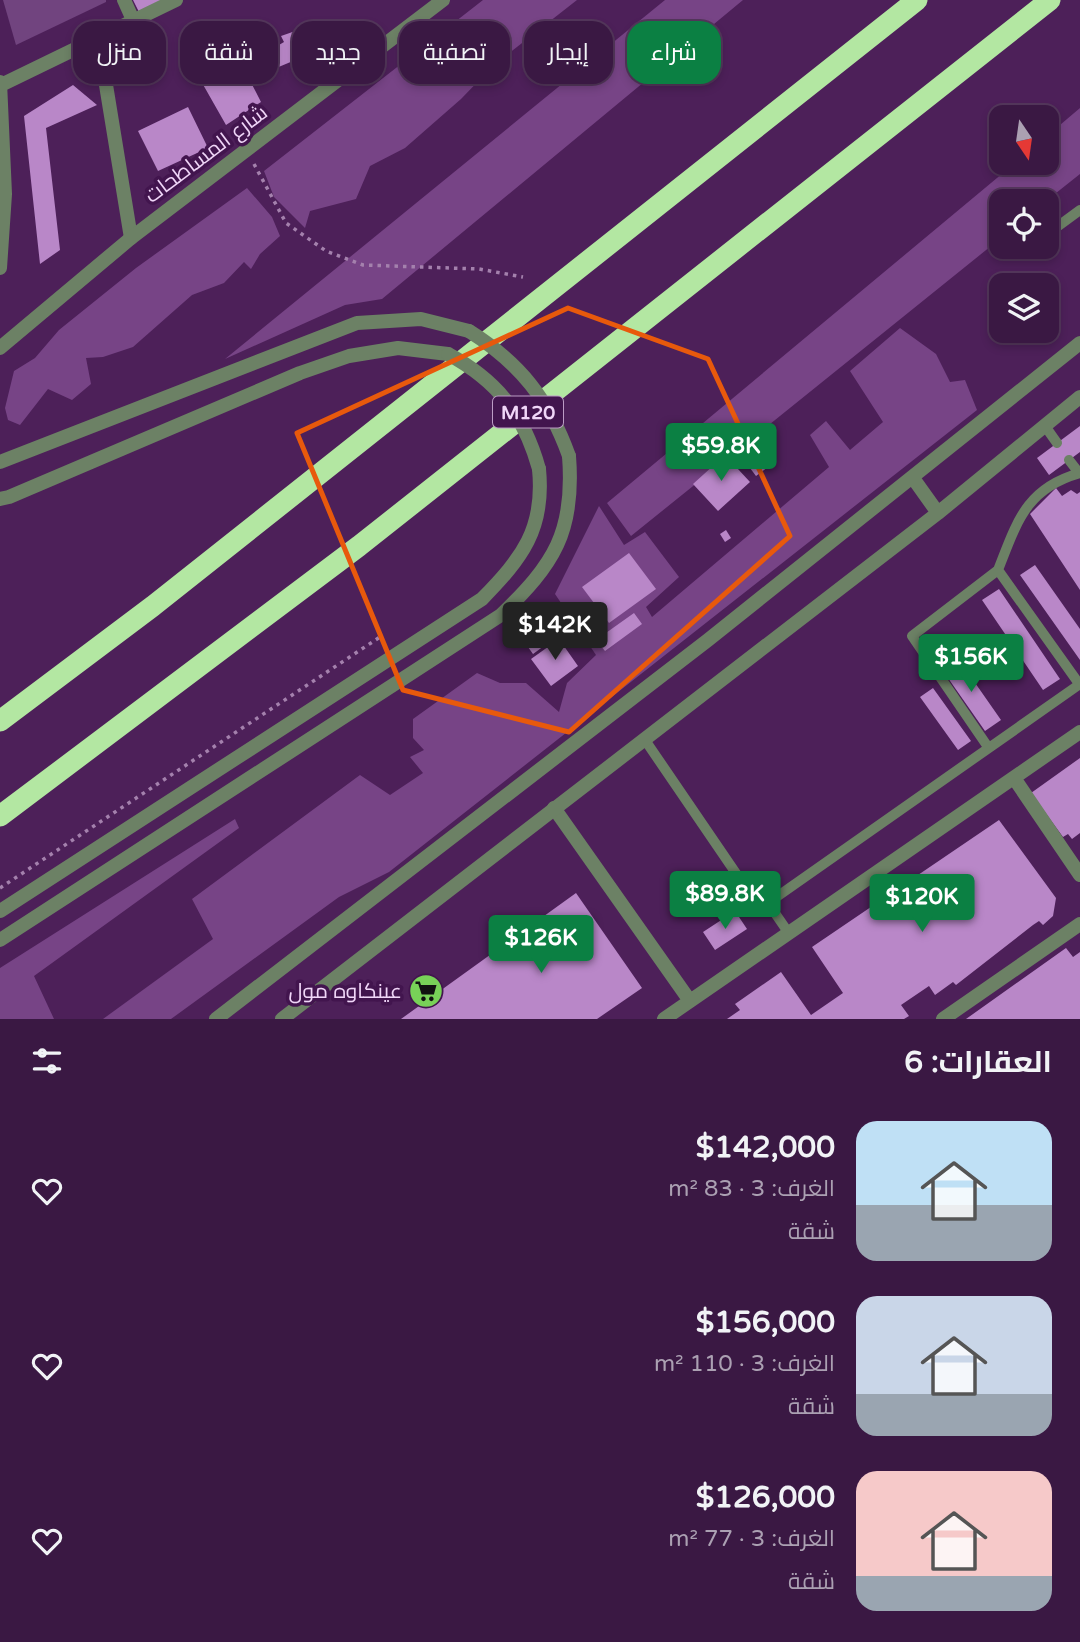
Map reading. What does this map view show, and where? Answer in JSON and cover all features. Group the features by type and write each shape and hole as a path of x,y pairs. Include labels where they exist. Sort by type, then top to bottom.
{"highway":[{"path":"0,721 153,606 917,0"},
{"name":"M120","path":"0,816 359,546 1050,0"}],"street":[{"path":"124,0 133,20 176,0"},
{"name":"شارع المساطحات","path":"0,348 131,238 443,0"},
{"path":"0,268 5,194 0,83 73,48"},
{"path":"106,84 131,238"},
{"path":"0,462 357,323 421,319 469,331 497,348 535,388 558,425 569,456 569,507 557,551 535,582 501,615 0,940"},
{"path":"216,1019 708,640 1080,343"},
{"path":"0,499 300,373 349,356 398,348 448,354 475,369 511,404 531,440 539,469 542,495 534,529 516,564 482,599 0,911"},
{"path":"282,1019 939,513 1080,397"},
{"path":"913,478 939,513"},
{"path":"664,1019 1080,732"},
{"path":"1014,778 1080,875"},
{"path":"554,808 690,1002"},
{"path":"943,1019 1080,924"}],"lane":[{"path":"1059,225 1080,210"},
{"path":"1045,426 1057,443"},
{"path":"988,747 912,636 998,570 1021,510 1038,493 1065,477 1080,473 1069,460"},
{"path":"788,932 768,903 1080,685 998,570"},
{"path":"645,740 746,888"}],"path":[{"path":"246,150 286,223 326,251 363,265 479,269 523,278"},
{"path":"0,888 380,636"}],"highlighted area":[{"path":"568,308 708,359 790,536 569,732 403,690 297,433"}],"shaded area":[{"path":"3,0 106,0 106,2 16,45"},
{"path":"483,0 577,0 550,21 524,21 524,42 510,52 510,21 456,21"},
{"path":"665,0 743,0 718,21 639,21"},
{"path":"627,31 627,84 642,84 382,299 345,305 225,359 562,84 613,84 613,42"},
{"path":"399,66 399,84 476,84 405,148 370,166 356,199 310,211 305,228 274,197 264,171 375,84 385,84 385,77"},
{"path":"1080,108 1080,174 1059,191 989,189 989,248 631,536 607,503 1001,175 1059,175 1059,126"},
{"path":"247,188 272,217 280,236 260,254 251,269 244,262 224,283 192,295 133,347 103,357 86,358 91,384 72,400 48,389 20,425 8,420 5,408 14,371 35,358 59,330 136,268"},
{"path":"900,328 936,354 950,382 965,380 977,410 389,872 339,897 171,1019 103,1019 213,939 192,899 360,775 390,795 423,773 410,757 424,750 413,738 413,719 477,673 500,683 526,683 559,712 567,683 596,655 555,594 599,506 624,545 645,532 679,577 646,607 652,617 829,467 810,435 826,421 850,450 883,422 850,371"},
{"path":"235,819 239,828 34,976 54,1019 0,1019 0,968"}],"building":[{"path":"133,0 167,0 139,12"},
{"path":"292,32 292,61 278,67 278,46 284,42 281,36"},
{"path":"203,84 252,84 261,102 226,125"},
{"path":"73,85 97,105 46,128 60,250 40,264 24,116"},
{"path":"188,107 208,148 158,171 138,131"},
{"path":"1080,426 1080,452 1049,475 1037,458"},
{"path":"725,455 750,482 718,511 693,484"},
{"path":"767,456 772,464 756,476 750,468"},
{"path":"1056,488 1062,496 1071,490 1077,494 1080,492 1080,590 1030,514"},
{"path":"726,530 731,538 725,542 720,534"},
{"path":"629,553 656,589 609,623 582,587"},
{"path":"1035,565 1080,629 1080,660 1020,575"},
{"path":"999,589 1060,679 1043,690 982,600"},
{"path":"539,607 559,635 533,654 513,626"},
{"path":"634,613 642,624 605,651 596,640"},
{"path":"559,639 578,666 551,686 531,659"},
{"path":"957,657 1001,720 985,731 941,668"},
{"path":"933,688 971,741 958,750 920,697"},
{"path":"1080,758 1080,833 1072,839 1068,834 1063,837 1031,793"},
{"path":"999,820 1056,898 1053,916 1043,925 1039,921 1033,925 956,985 953,982 935,995 929,986 901,1005 909,1016 904,1019 727,1019 740,1010 735,1004 781,972 811,1015 843,993 812,947"},
{"path":"576,893 642,988 597,1019 401,1019"},
{"path":"735,911 747,929 715,950 703,932"},
{"path":"1066,948 1073,957 1080,952 1080,1019 966,1019"}],"place":[{"name":"عينكاوه مول","path":"426,991"}]}
